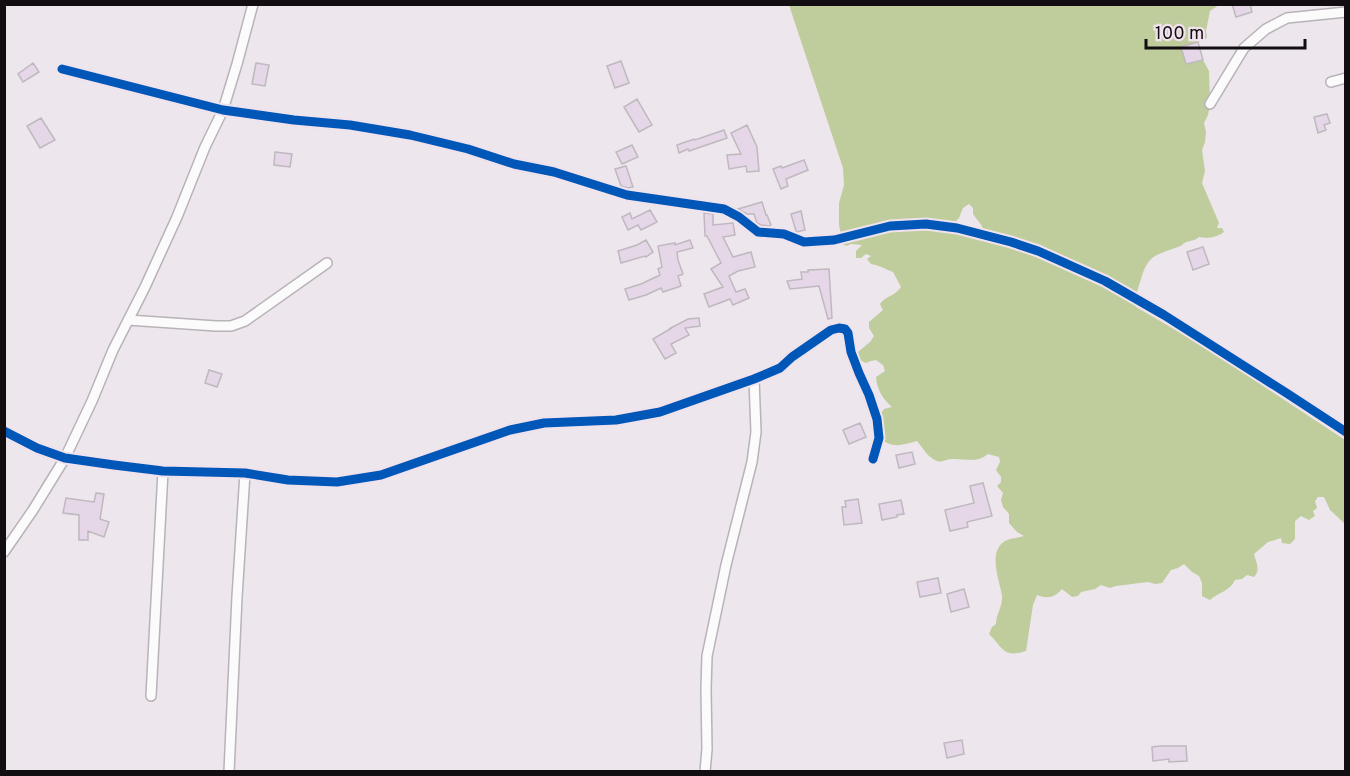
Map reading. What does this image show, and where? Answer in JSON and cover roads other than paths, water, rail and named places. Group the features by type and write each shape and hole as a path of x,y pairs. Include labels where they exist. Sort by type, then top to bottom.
{"street":[{"path":"4,552 65,458 113,350 145,287 223,110 253,4"},
{"path":"1210,104 1244,48 1266,29 1287,18 1346,12"},
{"path":"62,69 223,110 350,125 410,135 468,149 514,164 554,172 627,195 724,209 758,232 784,234 804,242 834,240 890,226 926,224 957,228 1011,242 1038,251 1105,281 1173,321 1346,432"},
{"path":"1331,82 1346,78"},
{"path":"128,320 231,326 245,321 327,263"},
{"path":"4,431 37,448 65,458 164,471 245,473 288,480 337,482 381,475 510,430 544,423 616,420 660,412 754,380 780,368 831,330 839,328 845,329 848,333 851,352 877,419 879,438 873,459"},
{"path":"705,771 708,656 726,566 752,462 756,432 754,380"},
{"path":"152,696 164,471"},
{"path":"229,771 245,473"}]}
